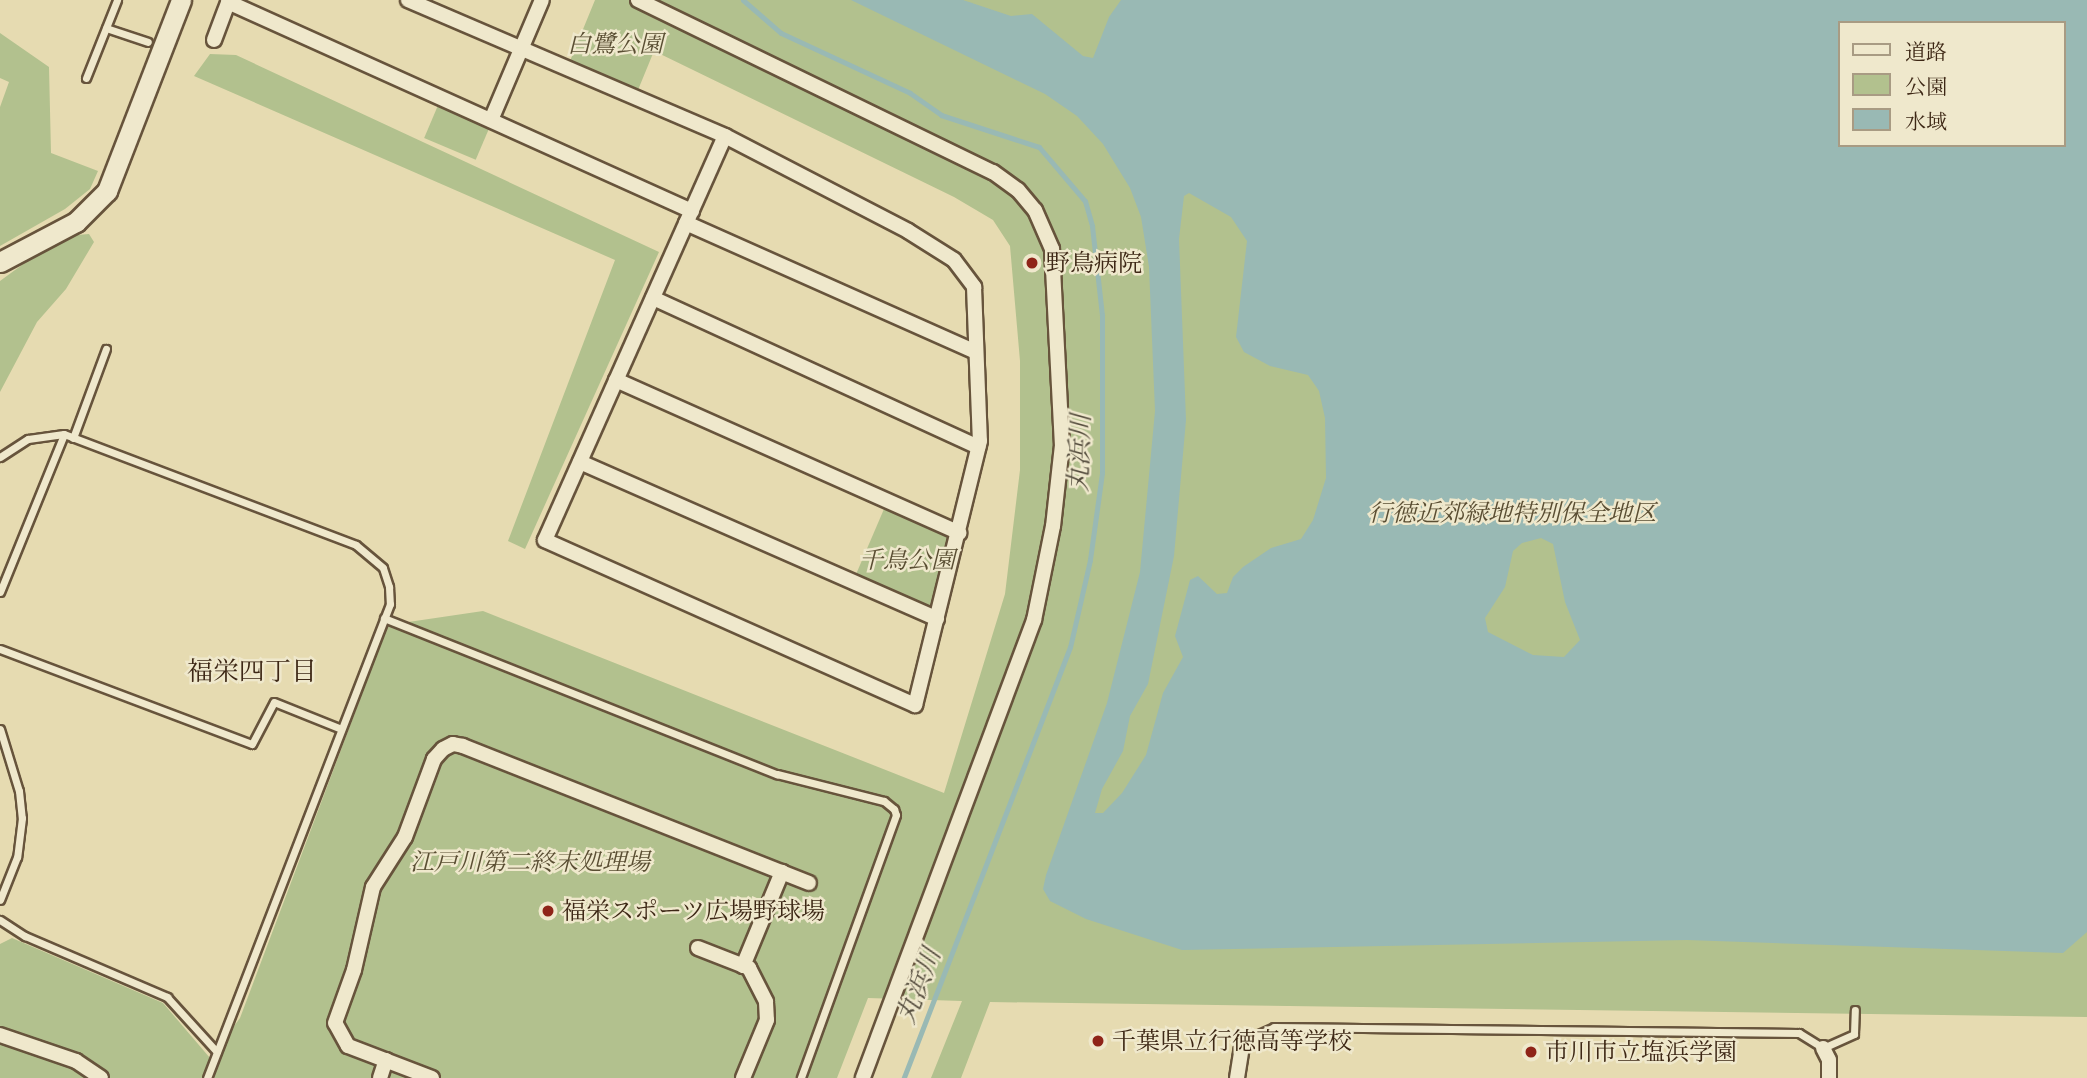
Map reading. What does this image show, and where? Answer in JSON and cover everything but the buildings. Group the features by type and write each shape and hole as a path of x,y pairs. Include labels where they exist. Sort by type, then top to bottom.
{"street":[{"path":"0,262 76,222 107,191 181,0"},
{"path":"408,0 725,136 954,260 974,287 978,447 915,705 545,540 725,136"},
{"path":"491,120 541,0"},
{"path":"638,0 993,172 1018,190 1035,210 1052,249 1062,445 1053,526 1034,620 863,1078"},
{"path":"214,40 229,1 491,120 976,352"},
{"path":"653,298 978,447"},
{"path":"616,380 959,533"},
{"path":"580,462 937,619"},
{"path":"432,1078 348,1046 335,1023 354,970 373,887 405,837 433,759 453,744 809,883"},
{"path":"743,965 782,872"},
{"path":"698,948 749,968 768,1011 743,1078"},
{"path":"0,1035 76,1061 101,1078"},
{"path":"1237,1078 1243,1041"},
{"path":"1823,1048 1829,1060 1829,1078"},
{"path":"380,1078 386,1060"}],"lane":[{"path":"86,78 117,0"},
{"path":"106,28 148,42"},
{"path":"73,438 106,349"},
{"path":"0,592 64,434"},
{"path":"0,457 28,439 64,434 362,549 383,568 389,587 384,618 207,1078"},
{"path":"384,618 777,774 884,801 894,809 801,1078"},
{"path":"0,649 252,744 274,702 341,729"},
{"path":"0,729 19,791 22,818 17,858 0,900"},
{"path":"0,920 25,936 167,997 216,1052"},
{"path":"1243,1041 1273,1027 1799,1033 1823,1048 1854,1034 1855,1010"}],"green space":[{"name":"行徳近郊緑地特別保全地区","path":"595,0 2087,0 2087,1017 990,1002 961,1078 931,1078 962,1001 868,998 837,1078 0,1078 0,944 12,938 163,1003 210,1058 240,1018 388,625 483,611 944,793 1005,594 1020,470 1020,361 1010,246 993,220 954,197 654,51 638,90 570,61"},
{"path":"0,33 49,67 51,153 98,171 90,189 65,209 0,246 0,107 9,82 0,78"},
{"path":"210,54 236,55 659,252 525,549 508,541 615,260 194,76"},
{"path":"439,103 491,125 476,160 424,138"},
{"path":"89,234 94,242 66,289 37,322 0,392 0,281 26,262 77,235"},
{"name":"千鳥公園","path":"884,509 946,536 950,543 935,602 925,608 854,579"}],"water":[{"name":"行徳近郊緑地特別保全地区","path":"851,0 963,0 1011,16 1032,14 1083,56 1093,58 1109,17 1121,0 2087,0 2087,932 2063,953 1687,940 1182,950 1086,919 1050,901 1043,889 1046,875 1107,703 1140,572 1155,411 1149,267 1141,217 1130,188 1103,144 1077,116 1045,94","holes":["1189,193 1231,217 1247,241 1236,337 1244,352 1270,366 1308,375 1319,391 1325,418 1326,478 1313,520 1301,539 1271,548 1243,567 1233,577 1227,593 1217,594 1198,576 1190,580 1175,636 1183,657 1163,693 1146,755 1122,793 1103,813 1095,813 1102,789 1123,751 1130,716 1148,684 1174,556 1186,420 1179,239 1184,196","1541,538 1553,544 1565,602 1580,640 1564,657 1533,655 1488,632 1485,618 1505,587 1513,551 1522,543"]}],"waterway":[{"name":"丸浜川","path":"743,0 781,33 910,93 941,115 1039,147 1085,201 1092,226 1102,315 1102,473 1090,560 1070,647 904,1078"}],"place":[{"name":"野鳥病院","path":"1032,263"},
{"name":"福栄スポーツ広場野球場","path":"548,911"},
{"name":"千葉県立行徳高等学校","path":"1098,1041"},
{"name":"市川市立塩浜学園","path":"1531,1052"}],"district":[{"name":"福栄四丁目","path":"252,672"}],"park label":[{"name":"白鷺公園","path":"615,44"},
{"name":"江戸川第二終末処理場","path":"530,862"}]}
